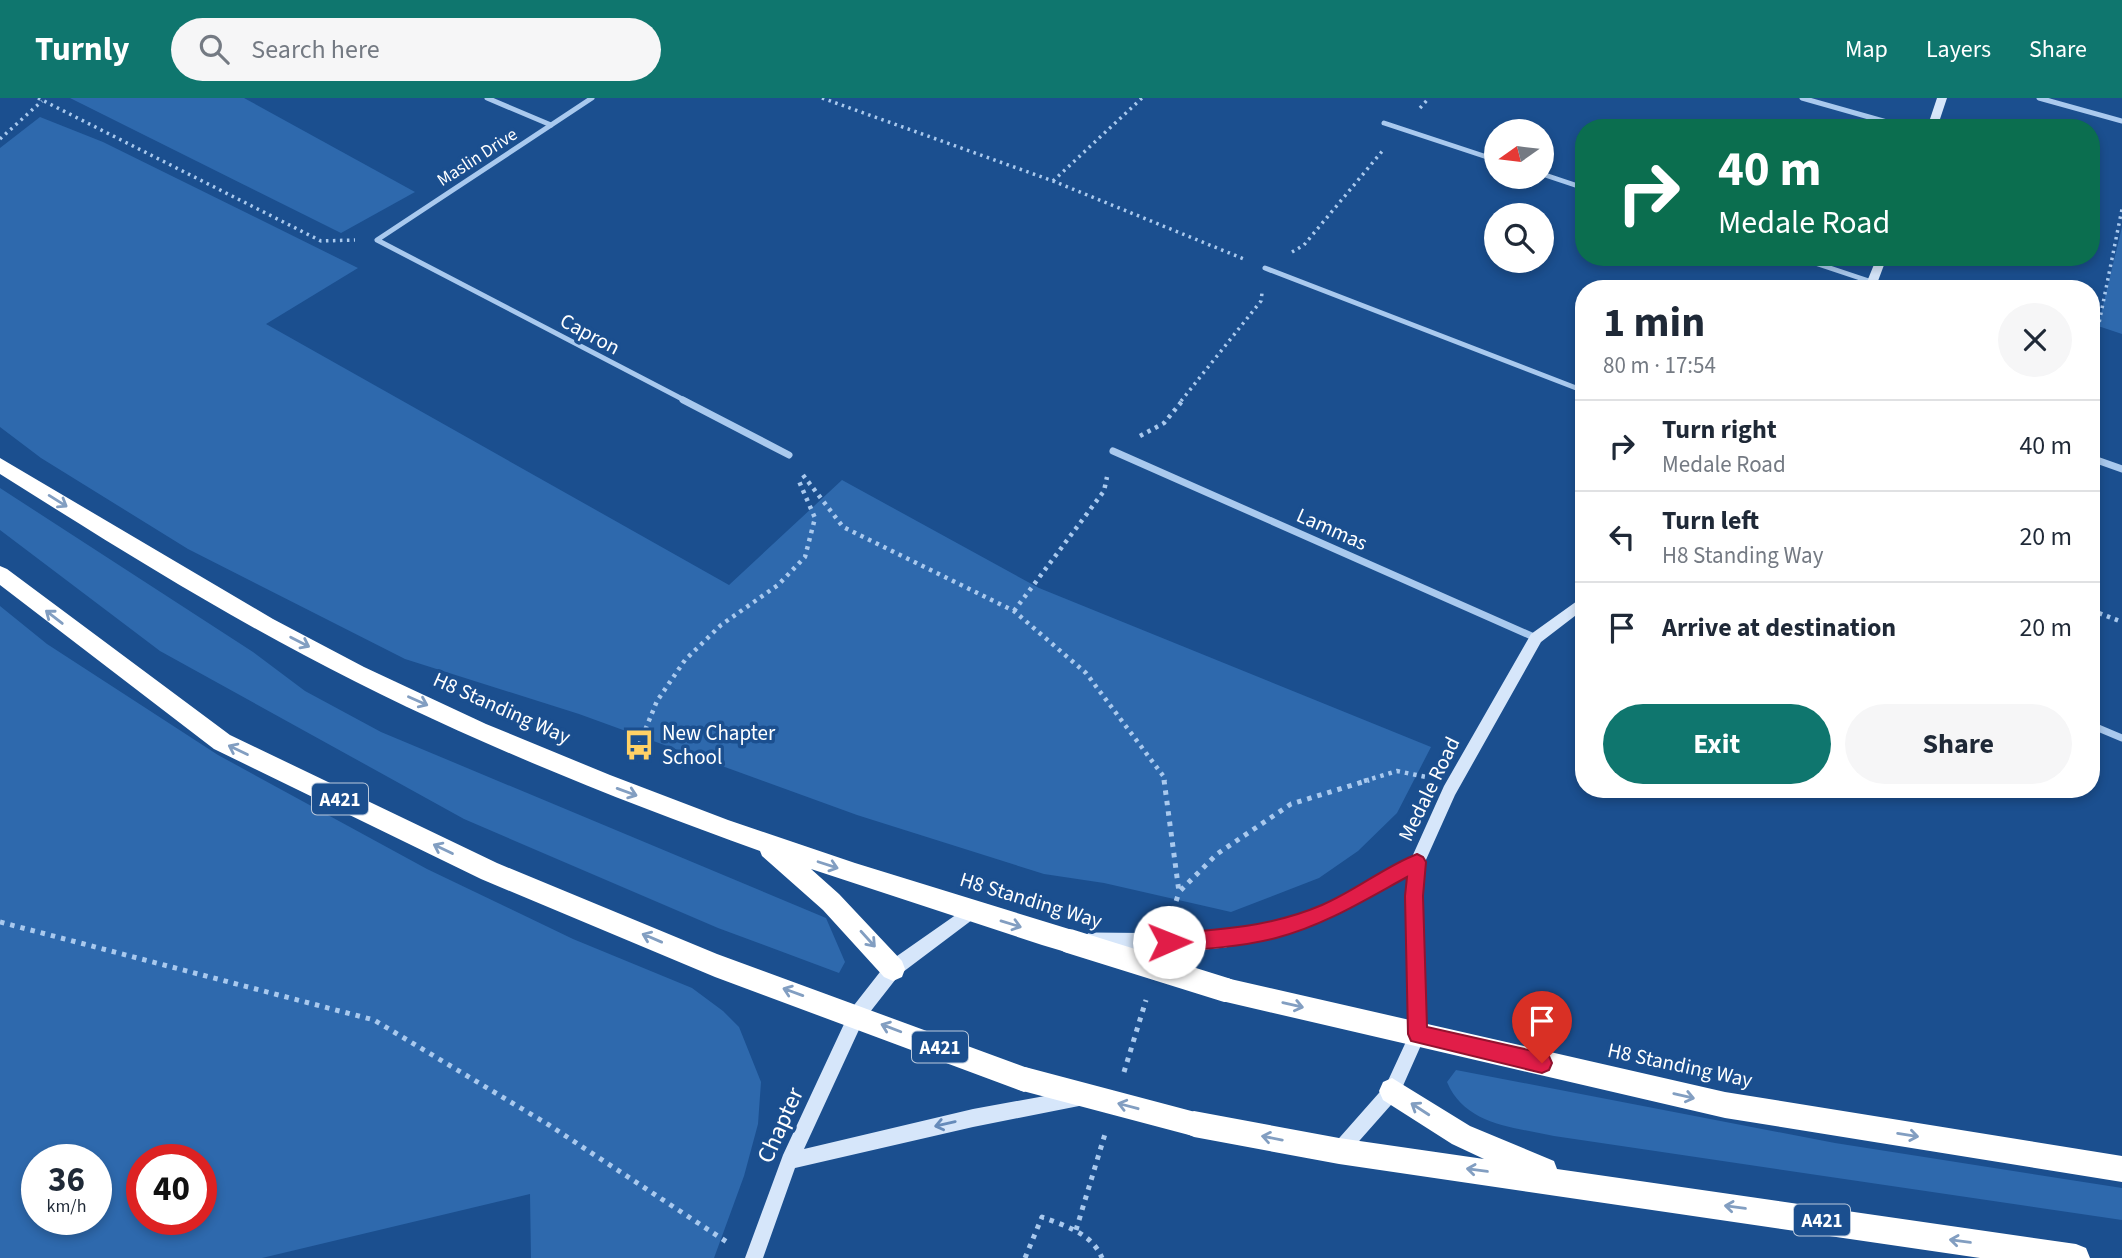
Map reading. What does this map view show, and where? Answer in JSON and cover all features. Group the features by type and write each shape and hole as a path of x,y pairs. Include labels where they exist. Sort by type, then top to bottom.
{"highway":[{"name":"H8 Standing Way","path":"0,465 242,613 356,673 581,775 764,843 970,912 1226,989 1725,1105 2122,1169"},
{"name":"A421","path":"0,574 83,640 222,742 489,871 715,965 857,1015 1024,1079 1194,1124 1339,1151 1568,1182 2076,1258"},
{"path":"764,843 831,902 892,969"},
{"path":"1392,1091 1461,1135 1568,1182"}],"street":[{"path":"487,98 551,125"},
{"name":"Maslin Drive","path":"377,240 592,98"},
{"path":"1801,98 1876,119"},
{"path":"1935,119 1942,98"},
{"path":"2039,98 2122,121"},
{"path":"1384,123 1484,156"},
{"path":"1554,178 1575,185"},
{"name":"Capron","path":"377,240 789,455"},
{"path":"1821,266 1858,280"},
{"path":"1265,268 1575,388"},
{"name":"Lammas","path":"1113,451 1536,638"},
{"path":"2100,461 2122,469"},
{"name":"Medale Road","path":"1418,1034 1414,896 1417,862 1454,782 1536,638 1575,608"},
{"path":"2100,729 2122,738"},
{"path":"1061,939 1194,942 1276,930 1328,911 1417,862"},
{"name":"Chapter","path":"754,1258 789,1161 857,1015 892,969 970,912"},
{"path":"1339,1151 1392,1091 1418,1034"},
{"path":"789,1161 1090,1096"}],"path":[{"path":"822,98 1053,181 1265,268"},
{"path":"1053,181 1142,98"},
{"path":"1265,268 1304,245 1385,148 1384,123 1422,107 1429,98"},
{"path":"0,139 40,99 321,241 377,240"},
{"path":"2100,318 2122,209"},
{"path":"1014,611 1104,491 1113,451 1164,423 1261,301 1265,268"},
{"path":"789,455 844,527 1014,611 1086,673 1164,777 1179,892 1171,918"},
{"path":"639,745 657,701 685,660 721,625 778,585 805,557 814,518 789,455"},
{"path":"2100,613 2122,622"},
{"path":"1179,892 1217,854 1291,804 1396,771 1454,782"},
{"path":"0,922 374,1020 549,1125 729,1243"},
{"path":"1123,1074 1147,996"},
{"path":"1076,1230 1107,1126"},
{"path":"1025,1258 1042,1217 1076,1230 1100,1249 1102,1258"}],"shaded area":[{"path":"70,98 244,98 415,192 341,233"},
{"path":"40,117 103,142 358,268 266,324 729,585 842,480 1039,588 1431,747 1397,813 1358,851 1319,878 1231,912 1104,883 1044,874 857,815 579,714 405,659 188,549 41,458 0,427 0,148"},
{"path":"2122,227 2122,334 2100,327"},
{"path":"0,488 253,652 305,691 381,732 826,918 845,962 839,973 718,928 464,819 160,651 0,530"},
{"path":"0,606 47,644 218,755 427,869 573,939 692,988 739,1027 761,1082 758,1124 744,1176 714,1258 531,1258 530,1194 262,1258 0,1258"},
{"path":"1456,1070 1835,1143 2122,1188 2122,1220 1554,1136 1507,1126 1478,1116 1455,1096 1447,1082"}],"place":[{"name":"New Chapter School","path":"639,745"}],"route":[{"path":"1169,942 1224,939 1276,930 1328,911 1417,862 1414,896 1418,1034 1542,1063"}]}
